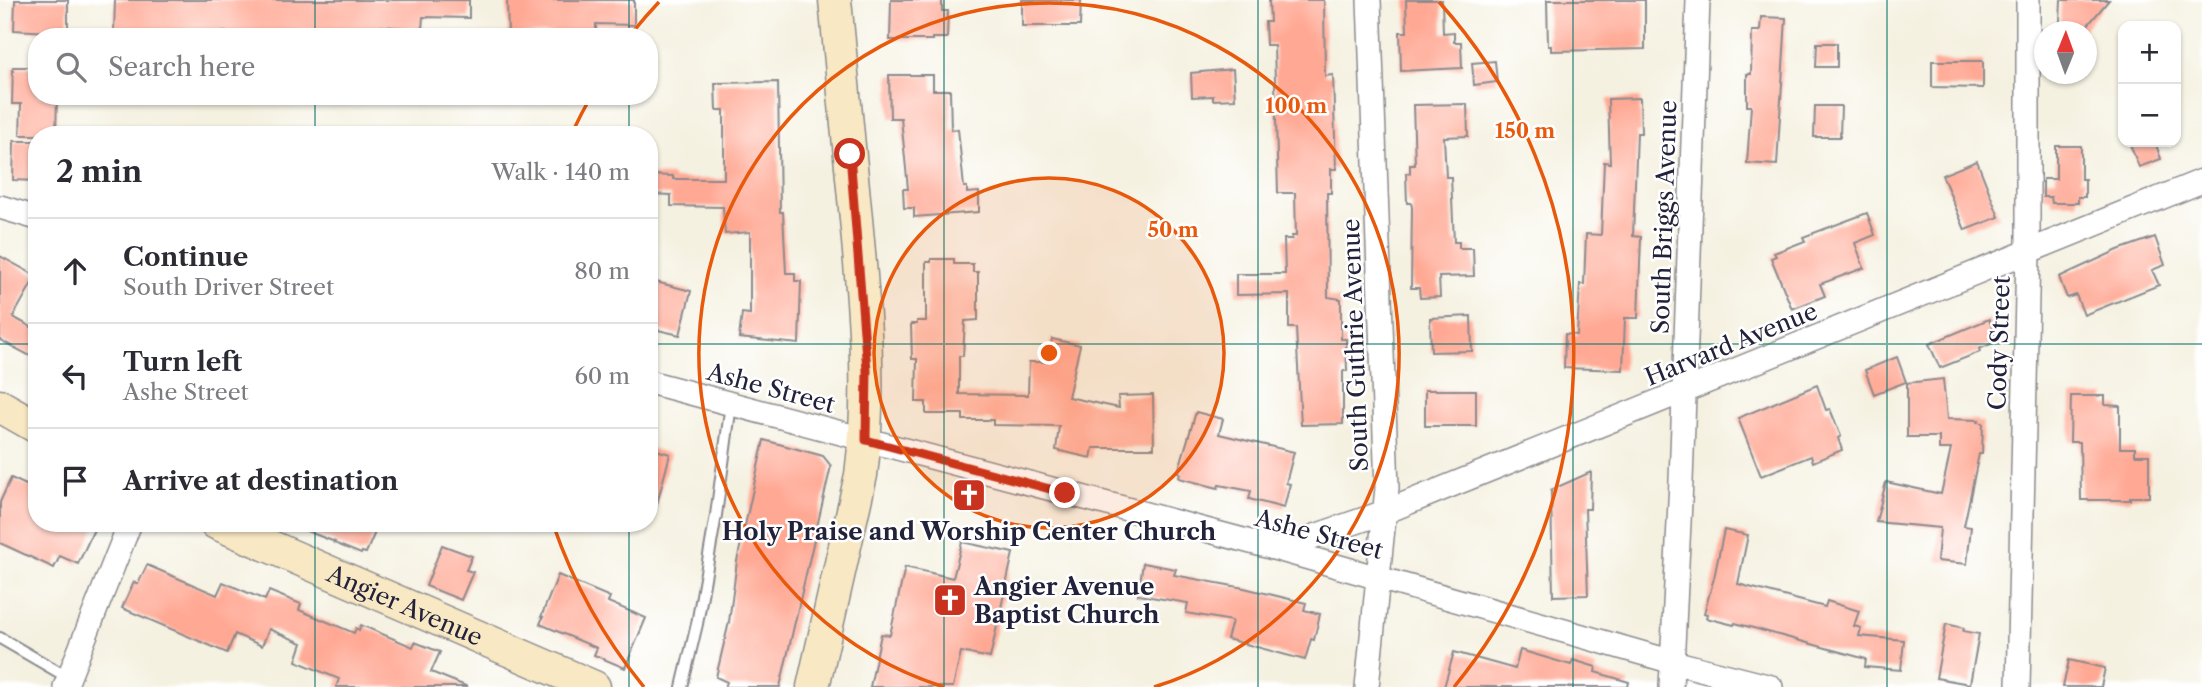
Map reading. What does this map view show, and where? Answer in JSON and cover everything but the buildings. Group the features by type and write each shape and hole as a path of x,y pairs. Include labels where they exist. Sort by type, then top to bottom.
{"street":[{"path":"813,687 861,475 866,440 867,370 860,263 835,0"},
{"name":"South Guthrie Avenue","path":"1367,687 1387,488 1369,0"},
{"name":"South Briggs Avenue","path":"1671,687 1698,0"},
{"name":"Cody Street","path":"2018,687 2028,252 2028,0"},
{"name":"Harvard Avenue","path":"1277,550 1384,512 2202,181"},
{"path":"0,207 28,215"},
{"name":"Ashe Street","path":"658,384 1277,550 1673,663 1771,687"},
{"path":"0,406 28,422"},
{"path":"67,683 126,532"},
{"name":"Angier Avenue","path":"237,532 594,687"}],"lane":[{"path":"682,687 701,597 731,404"},
{"path":"0,638 67,683"}],"place":[{"name":"Holy Praise and Worship Center Church","path":"969,495"},
{"name":"Angier Avenue Baptist Church","path":"950,600"}],"route":[{"path":"850,154 867,370 866,440 1065,493"}]}
